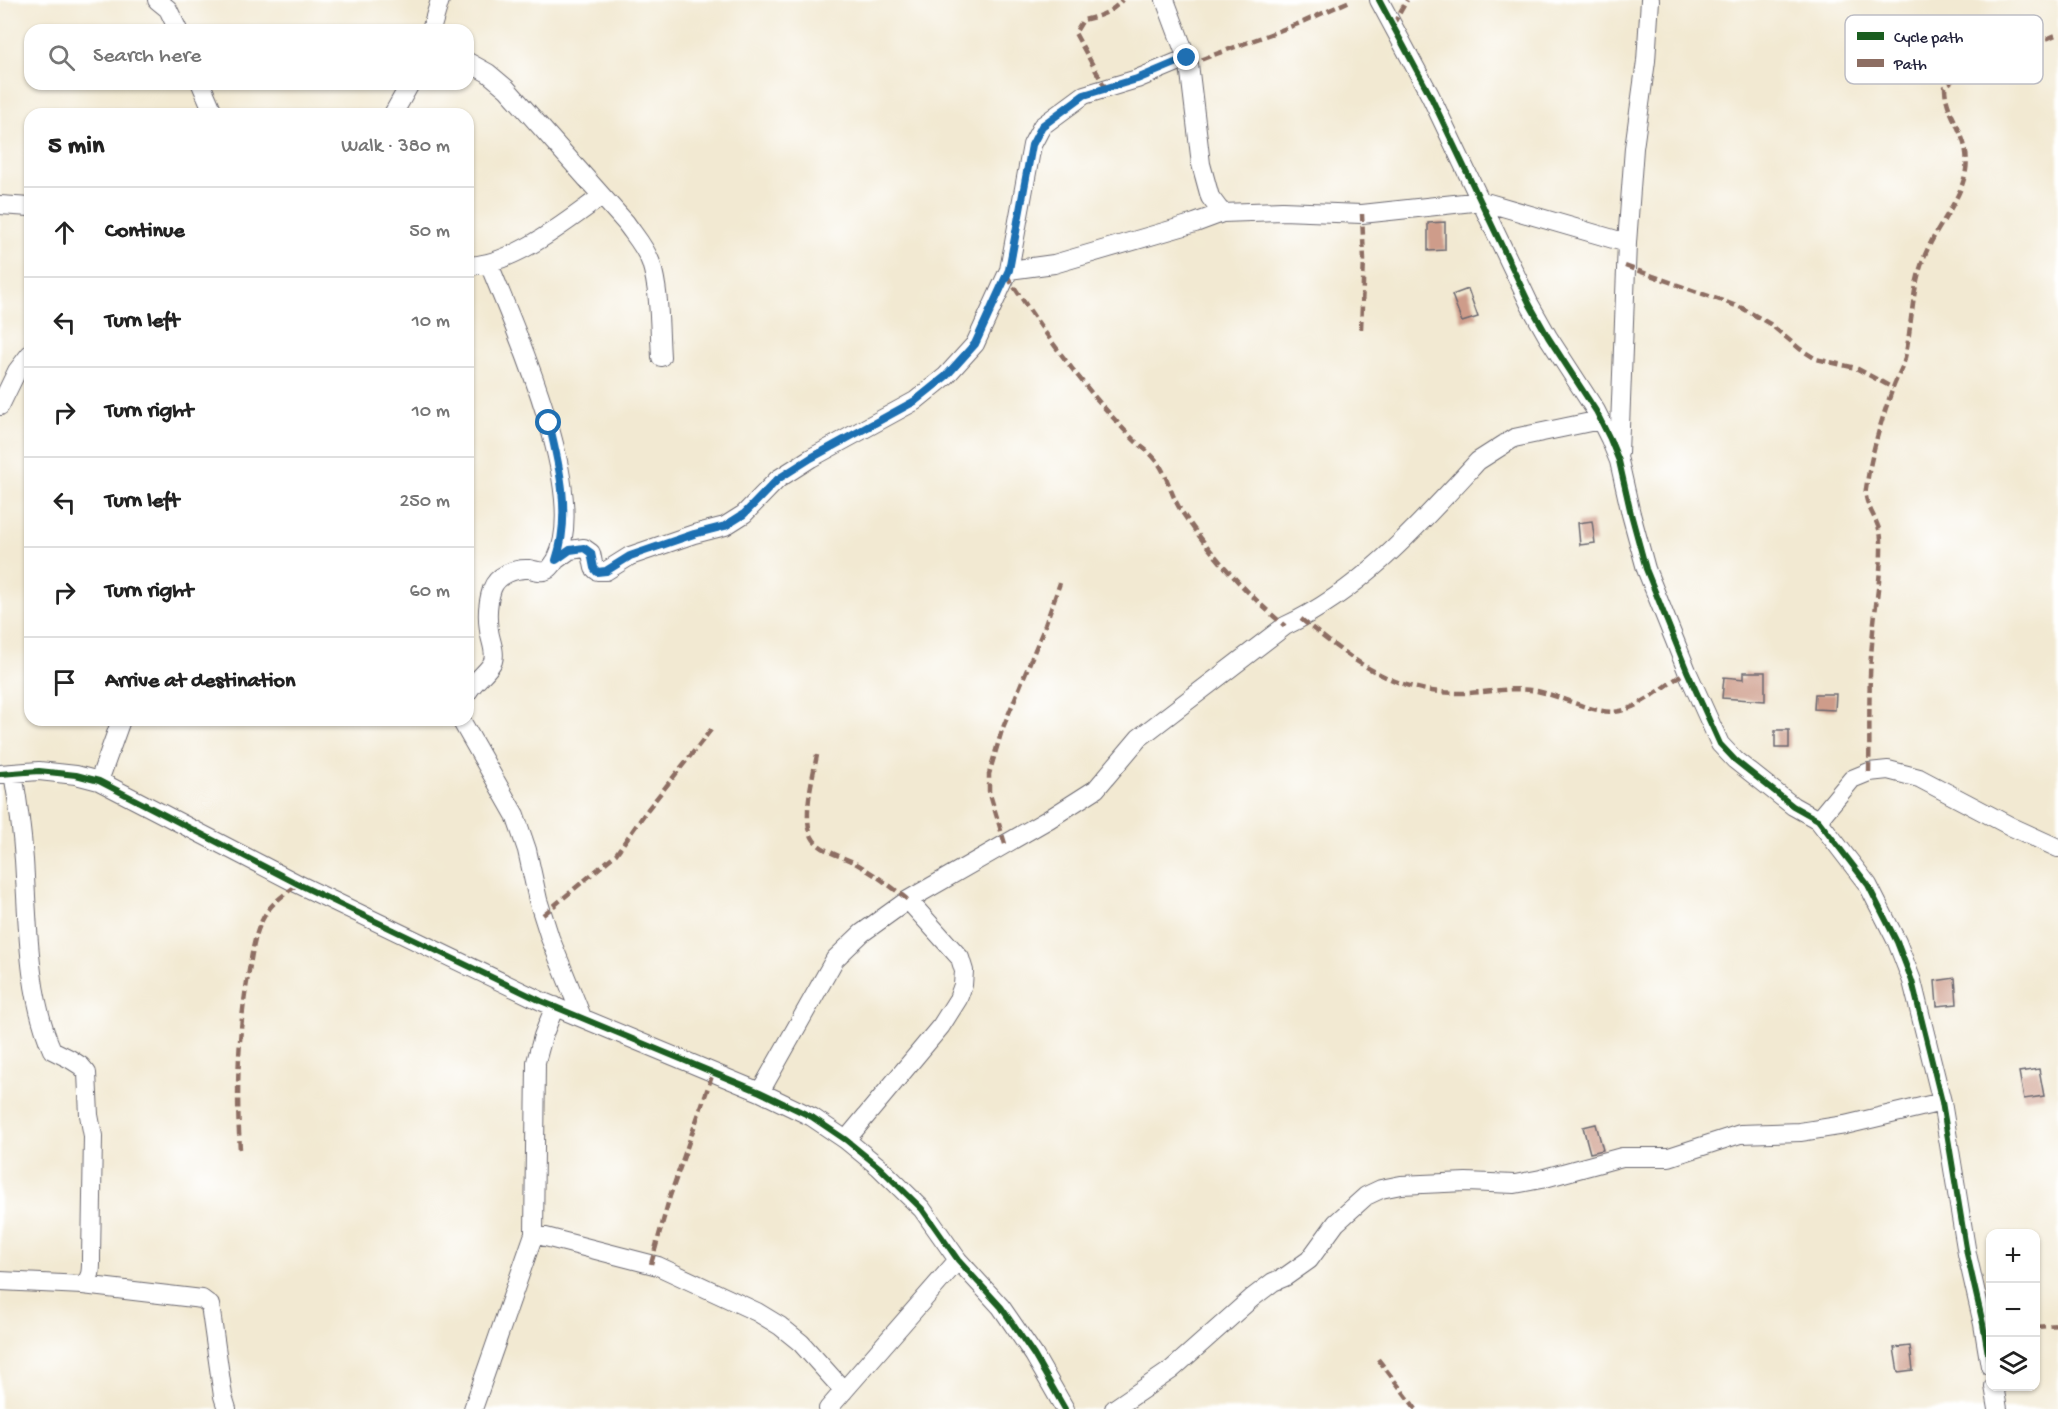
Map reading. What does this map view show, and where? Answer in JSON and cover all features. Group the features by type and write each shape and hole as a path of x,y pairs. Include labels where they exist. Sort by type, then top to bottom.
{"street":[{"path":"158,0 168,9 175,24"},
{"path":"433,24 440,0"},
{"path":"1165,0 1187,58 1201,164 1210,196 1222,213"},
{"path":"1379,0 1430,95 1530,305 1600,420 1619,461 1630,514 1646,569 1687,671 1720,744 1735,760 1793,806 1818,820 1868,885 1897,942 1912,981 1942,1102 1966,1254 1986,1342"},
{"path":"1619,461 1627,243 1634,148 1646,61 1650,0"},
{"path":"474,681 493,663 489,605 492,588 500,578 515,570 545,571 570,550 584,548 591,553 597,572 606,571 630,556 725,526 744,514 778,479 811,458 915,401 946,376 975,344 1009,270 1032,145 1042,126 1084,95 1137,79 1187,58"},
{"path":"474,65 488,73 507,89 602,196 640,243 650,263 657,294 661,357"},
{"path":"204,90 211,108"},
{"path":"396,108 407,90"},
{"path":"474,265 489,264 536,241 602,196"},
{"path":"1009,270 1054,264 1222,213 1282,211 1362,214 1482,201 1627,243"},
{"path":"0,205 24,207"},
{"path":"489,264 537,387 555,447 563,497 563,529 556,560"},
{"path":"0,406 24,362"},
{"path":"760,1092 835,959 862,933 908,900 1049,819 1096,789 1139,738 1285,626 1301,619 1344,590 1394,549 1478,462 1493,450 1514,438 1600,420"},
{"path":"99,781 119,726"},
{"path":"464,726 515,815 527,850 550,938 582,1017"},
{"path":"1818,820 1852,779 1869,772 1888,770 1918,778 2058,848"},
{"path":"83,1285 88,1281 91,1257 93,1136 89,1115 87,1073 81,1066 52,1050 39,1012 27,923 24,859 7,774 39,771 76,775 99,781 298,884 555,1006 760,1092 812,1117 846,1140 879,1167 922,1209 958,1260 1001,1307 1034,1355 1065,1409"},
{"path":"846,1140 941,1026 958,999 963,985 964,971 960,958 908,900"},
{"path":"473,1409 534,1234 536,1062 555,1006"},
{"path":"1114,1409 1171,1370 1252,1298 1309,1260 1336,1222 1366,1196 1381,1189 1401,1185 1466,1182 1515,1184 1622,1157 1669,1157 1740,1134 1800,1132 1845,1125 1942,1102"},
{"path":"534,1234 658,1266 757,1312 780,1326 801,1343 844,1391"},
{"path":"828,1409 958,1260"},
{"path":"0,1281 83,1285 202,1299 210,1305 223,1396 227,1409"},
{"path":"1995,1391 1998,1409"}],"building":[{"path":"1445,222 1445,250 1428,251 1428,223"},
{"path":"1468,289 1478,317 1462,322 1452,295"},
{"path":"1592,521 1595,543 1580,545 1578,523"},
{"path":"1744,672 1765,672 1765,701 1722,698 1724,677 1744,679"},
{"path":"1815,694 1836,694 1835,710 1814,709"},
{"path":"1775,730 1789,730 1789,748 1775,748"},
{"path":"1955,978 1957,1004 1937,1006 1935,981"},
{"path":"2039,1069 2044,1096 2024,1099 2019,1072"},
{"path":"1596,1124 1603,1150 1590,1153 1583,1127"},
{"path":"1910,1346 1913,1370 1898,1372 1894,1348"}],"marked path":[{"path":"1106,89 1075,33 1083,20 1105,13 1122,0"},
{"path":"1189,64 1303,22 1352,0"},
{"path":"1393,25 1407,0"},
{"path":"2043,40 2058,34"},
{"path":"1869,772 1871,660 1881,540 1867,501 1866,489 1881,425 1904,362 1919,272 1934,237 1959,193 1966,170 1965,146 1946,98 1945,87 1948,84"},
{"path":"1361,329 1364,260 1362,214"},
{"path":"1625,266 1742,308 1770,324 1816,359 1856,368 1893,388"},
{"path":"1007,276 1083,383 1135,441 1151,454 1193,528 1243,587 1285,626"},
{"path":"1005,844 989,791 989,774 1002,730 1060,583"},
{"path":"1301,619 1357,661 1376,672 1416,688 1439,692 1473,693 1508,689 1537,691 1590,708 1611,712 1637,705 1687,671"},
{"path":"543,915 616,854 648,809 714,726"},
{"path":"817,755 808,808 809,829 815,842 831,853 862,867 908,900"},
{"path":"240,1149 238,1106 240,1041 254,944 258,929 268,910 298,884"},
{"path":"651,1264 670,1196 713,1073"},
{"path":"2040,1327 2058,1325"},
{"path":"1378,1359 1416,1409"}],"cycle path":[{"path":"1379,0 1430,95 1530,305 1596,411 1610,439 1619,461 1646,569 1687,671 1720,744 1735,760 1793,806 1818,820 1868,885 1897,942 1912,981 1942,1102 1967,1254 1986,1342"},
{"path":"0,774 39,771 76,775 99,781 298,884 541,1001 760,1092 812,1117 846,1140 879,1167 922,1209 958,1260 1001,1307 1034,1355 1065,1409"}],"route":[{"path":"549,423 563,497 563,529 556,560 570,550 584,548 591,553 597,572 606,571 630,556 725,526 744,514 778,479 811,458 915,401 946,376 975,344 1009,270 1032,145 1042,126 1084,95 1137,79 1187,58"}]}
